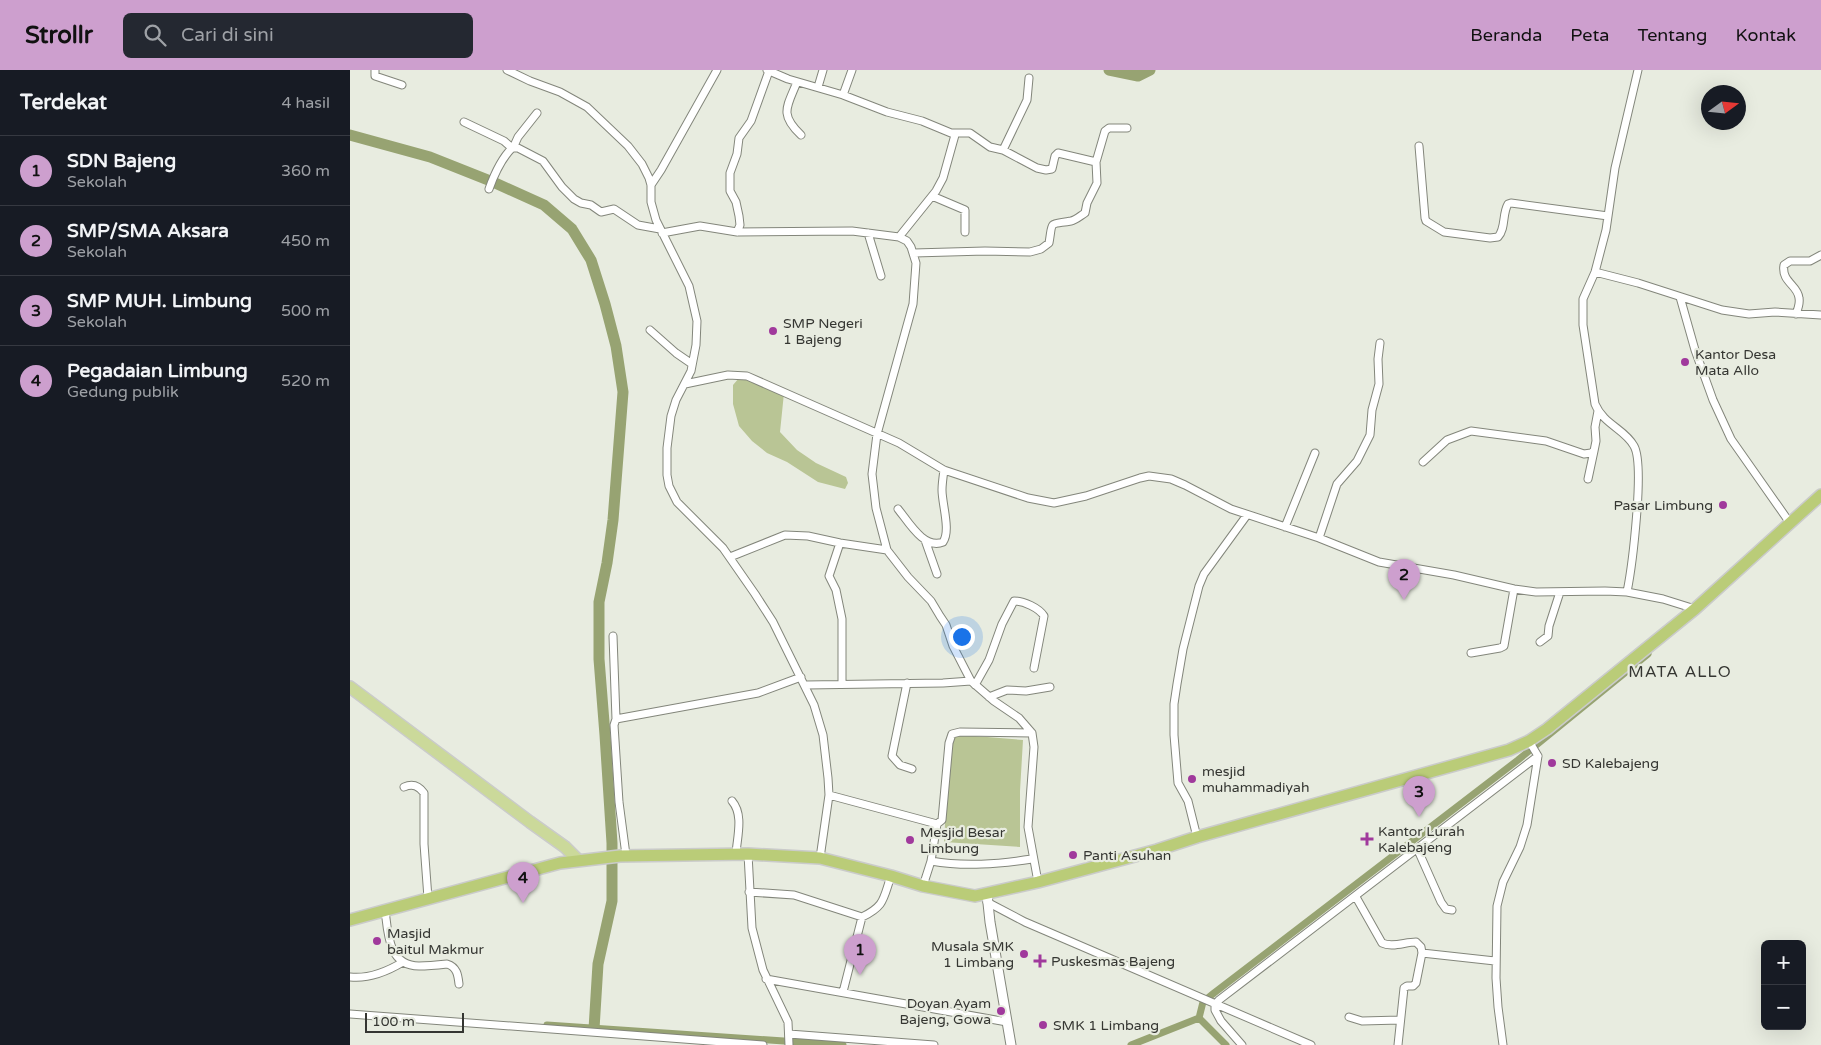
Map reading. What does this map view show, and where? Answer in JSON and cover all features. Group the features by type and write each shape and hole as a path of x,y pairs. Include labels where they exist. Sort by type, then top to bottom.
{"highway":[{"path":"350,920 546,866 578,860 619,856 742,854 820,858 923,886 987,898 1499,753 1534,750 1576,706 1695,609 1821,495"}],"main road":[{"path":"350,687 565,847 578,860"}],"street":[{"path":"374,70 375,76 402,84"},
{"path":"507,70 560,92 586,106 628,146 642,164 651,185 651,202 661,231 689,286 697,329 691,371 676,400 670,421 667,475 669,486 677,502 707,530 730,556 769,615 806,685 818,716 826,755 828,795 820,858"},
{"path":"651,185 717,70"},
{"path":"738,232 740,226 739,216 736,202 730,191 730,174 737,154 739,138 751,121 768,70 797,82 843,95 887,112 922,121 955,134 970,134 990,147 1003,150 1037,168 1046,170 1052,168 1055,156 1058,153 1096,162"},
{"path":"818,87 823,70"},
{"path":"843,95 852,70"},
{"path":"1588,479 1594,451 1598,411 1594,397 1583,325 1584,295 1595,272 1608,216 1615,168 1638,70"},
{"path":"1003,150 1027,100 1029,78"},
{"path":"797,82 786,114 790,125 801,135"},
{"path":"489,188 495,174 513,148 518,137 537,113"},
{"path":"464,122 542,161 562,187 578,202 592,205 601,212 614,209 638,225 646,228 661,231 700,226 738,232 852,231 899,237 907,241 914,253 916,263 913,304 877,434 872,474 880,526 887,550 930,601 946,624 953,646 973,683 1019,718 1032,733 1034,747 1028,828 1032,859 1038,882"},
{"path":"914,253 1030,252 1042,249 1048,244 1053,225 1058,222 1074,220 1086,212 1087,203 1097,183 1096,162 1105,130 1109,128 1127,128"},
{"path":"899,237 932,196 943,178 955,134"},
{"path":"1419,146 1425,218 1426,221 1444,232 1490,238 1498,237 1502,231 1505,210 1508,204 1511,203 1608,216"},
{"path":"932,196 964,210 965,232"},
{"path":"868,233 881,276"},
{"path":"1796,314 1800,298 1798,293 1788,283 1784,265 1790,261 1810,261 1821,255"},
{"path":"1595,272 1722,310 1738,313 1774,312 1821,315"},
{"path":"1680,297 1695,350 1713,400 1731,439 1790,523"},
{"path":"650,330 692,364"},
{"path":"1319,538 1337,484 1357,461 1370,435 1372,410 1379,384 1378,359 1380,343"},
{"path":"684,384 728,375 747,376 917,453 944,470 1006,492 1049,503 1086,496 1140,478 1149,476 1159,477 1185,485 1222,505 1246,515 1319,538 1379,562 1489,582 1514,590 1560,592 1605,590 1627,592 1663,599 1695,609"},
{"path":"1598,411 1612,426 1631,441 1636,451 1637,493 1631,568 1627,592"},
{"path":"1423,462 1447,440 1470,431 1546,441 1584,454 1594,451"},
{"path":"1285,527 1315,453"},
{"path":"925,540 938,544 945,540 942,489 944,470"},
{"path":"898,509 925,540 937,574"},
{"path":"1197,837 1188,801 1178,783 1174,735 1176,684 1185,640 1204,574 1246,515"},
{"path":"730,556 785,536 808,536 887,550"},
{"path":"840,543 828,576 836,590 842,619 842,684"},
{"path":"1471,653 1504,646 1514,590"},
{"path":"1540,642 1548,636 1549,626 1560,592"},
{"path":"973,683 989,660 1006,614 1014,601 1017,600 1038,610 1044,616 1034,668"},
{"path":"614,636 616,719 614,725 618,779 619,856"},
{"path":"616,719 758,693 801,677"},
{"path":"907,683 892,751 896,762 912,769"},
{"path":"806,685 973,683"},
{"path":"989,697 1007,690 1026,691 1050,687"},
{"path":"923,886 931,861 937,824 942,820 949,743 952,734 960,732 1032,733"},
{"path":"1213,1004 1356,897 1534,750"},
{"path":"1504,1045 1498,1007 1495,961 1498,899 1503,882 1525,834 1532,799 1534,750"},
{"path":"404,787 417,786 424,793 424,844 428,898"},
{"path":"828,795 937,824"},
{"path":"732,800 738,816 752,928 766,979 786,1016 789,1045"},
{"path":"1417,848 1435,892 1446,909 1452,910"},
{"path":"931,861 980,865 1032,859"},
{"path":"749,892 794,895 862,917 874,912 880,906 891,876"},
{"path":"1356,897 1382,943 1386,945 1416,942 1421,947 1422,953 1416,983 1413,986 1404,988 1398,1045"},
{"path":"987,898 1025,922 1311,1045"},
{"path":"987,898 1011,1045"},
{"path":"385,910 389,942 397,957 409,965 451,965 456,970 459,984"},
{"path":"843,992 862,917"},
{"path":"1422,953 1495,961"},
{"path":"350,977 363,977 374,974 391,969 403,962"},
{"path":"766,979 1007,1022"},
{"path":"1213,1004 1221,1021 1242,1045"},
{"path":"350,1014 763,1045"},
{"path":"1348,1017 1362,1021 1400,1020"},
{"path":"789,1035 934,1045"}],"green space":[{"path":"739,378 768,386 784,393 780,432 797,450 816,463 846,477 848,483 845,489 818,482 787,462 767,453 752,441 739,426 733,404 733,385"},
{"path":"950,734 1023,740 1020,791 1020,847 944,842"}],"waterway":[{"path":"1109,70 1138,76 1150,70"},
{"path":"350,135 430,157 544,205 572,229 591,260 605,304 616,346 623,392 613,520 599,602 599,659 612,843 612,901 598,964 594,1029"},
{"path":"1199,1018 1203,1002 1214,993 1518,760 1648,654"},
{"path":"1199,1018 1226,1045"},
{"path":"1131,1045 1199,1018"},
{"path":"547,1025 843,1045"}],"place":[{"name":"SMP Negeri 1 Bajeng","path":"773,331"},
{"name":"Kantor Desa Mata Allo","path":"1685,362"},
{"name":"Pasar Limbung","path":"1723,505"},
{"name":"SMP/SMA Aksara","path":"1404,600"},
{"name":"SD Kalebajeng","path":"1552,763"},
{"name":"mesjid muhammadiyah","path":"1192,779"},
{"name":"SMP MUH. Limbung","path":"1419,817"},
{"name":"Kantor Lurah Kalebajeng","path":"1367,839"},
{"name":"Mesjid Besar Limbung","path":"910,840"},
{"name":"Panti Asuhan","path":"1073,855"},
{"name":"Pegadaian Limbung","path":"523,903"},
{"name":"Masjid baitul Makmur","path":"377,941"},
{"name":"Musala SMK 1 Limbang","path":"1024,954"},
{"name":"Puskesmas Bajeng","path":"1040,961"},
{"name":"SDN Bajeng","path":"860,975"},
{"name":"Doyan Ayam Bajeng, Gowa","path":"1001,1011"},
{"name":"SMK 1 Limbang","path":"1043,1025"}],"district":[{"name":"MATA ALLO","path":"1680,671"}]}
